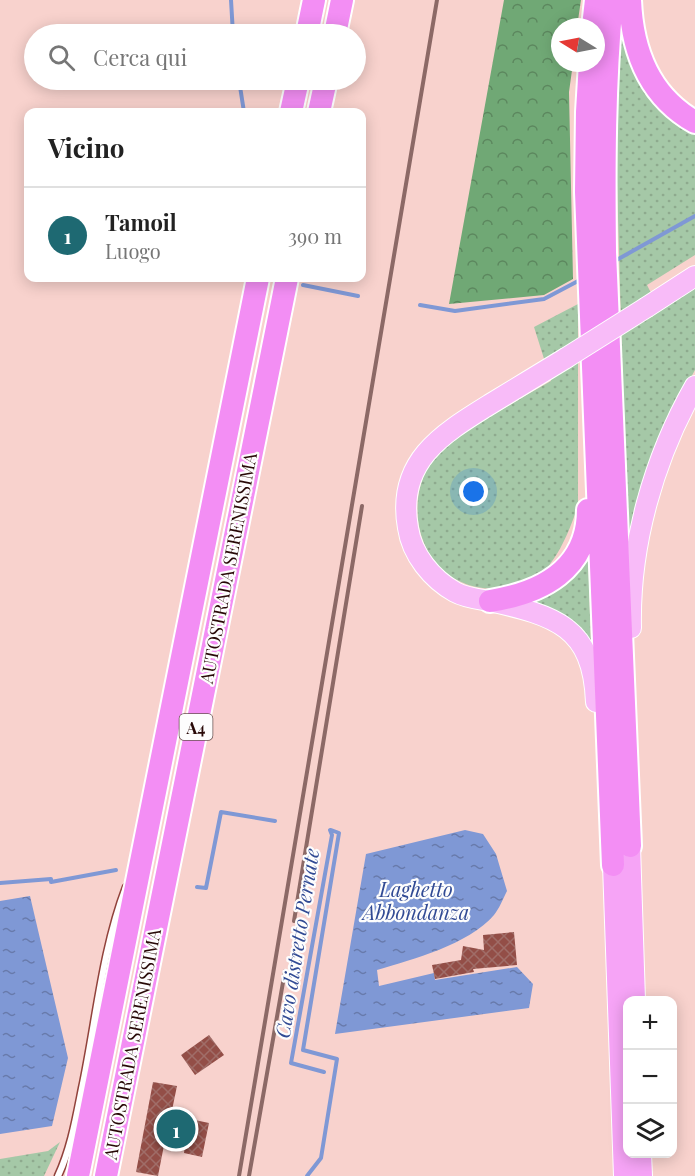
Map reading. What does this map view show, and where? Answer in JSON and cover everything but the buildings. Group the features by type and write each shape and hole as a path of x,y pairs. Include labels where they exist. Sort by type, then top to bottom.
{"highway":[{"path":"309,24 314,0"},
{"path":"337,24 342,0"},
{"path":"594,18 596,0"},
{"path":"490,601 515,597 545,585 569,565 585,539 588,508 585,428 593,362 606,64 612,0"},
{"path":"630,0 630,20 637,48 659,95 676,112 695,122"},
{"path":"590,72 586,135 598,270 630,846 635,996"},
{"path":"292,108 296,90"},
{"path":"320,108 324,90"},
{"name":"AUTOSTRADA SERENISSIMA","path":"78,1176 257,282"},
{"name":"AUTOSTRADA SERENISSIMA","path":"106,1176 286,282"},
{"path":"593,362 624,1176"},
{"path":"641,1158 642,1176"}],"main road":[{"path":"613,865 599,780 595,678 588,657 570,633 550,617 490,601 465,597 447,587 424,565 414,550 406,519 411,478 423,455 442,435 695,276"},
{"path":"630,846 637,778 631,625 637,551 655,474 695,386"}],"lane":[{"path":"58,1176 66,1159 75,1126 120,902 146,830"}],"green space":[{"path":"504,0 581,0 578,18 551,18 551,72 572,72 569,92 573,279 544,295 449,304"},
{"path":"620,35 639,80 655,104 678,124 695,132 695,255 647,285 660,311 695,288 695,370 671,414 627,539 616,145"},
{"path":"578,304 578,506 554,558 532,583 526,586 505,588 476,587 452,577 435,561 423,540 418,516 419,491 428,466 445,443 452,438 551,381 534,327"},
{"path":"588,550 591,647 527,602"},
{"path":"60,1142 44,1176 0,1176 0,1159 48,1151"}],"water":[{"name":"Laghetto Abbondanza","path":"465,830 483,834 496,854 507,891 499,907 483,926 455,943 423,956 377,970 379,986 434,973 435,980 517,967 533,984 529,1008 335,1034 366,854"},
{"path":"30,896 68,1058 52,1126 0,1134 0,901"}],"waterway":[{"name":"Cavo distretto Pernate","path":"231,0 232,24"},
{"name":"Cavo distretto Pernate","path":"241,90 243,108"},
{"name":"Cavo distretto Pernate","path":"613,262 695,216"},
{"name":"Cavo distretto Pernate","path":"420,305 455,311 544,299 580,280"},
{"name":"Cavo distretto Pernate","path":"303,285 358,296"},
{"name":"Cavo distretto Pernate","path":"197,887 206,888 221,812 275,821"},
{"name":"Cavo distretto Pernate","path":"324,1072 291,1063 332,835 330,830"},
{"path":"307,1176 321,1158 337,1059 303,1050 339,833 331,830"},
{"name":"Cavo distretto Pernate","path":"0,883 51,879 51,882 116,870"}],"railway":[{"path":"239,1176 437,0"},
{"path":"294,921 362,506"},
{"path":"249,1176 285,971"}],"place":[{"name":"Tamoil","path":"176,1129"}]}
